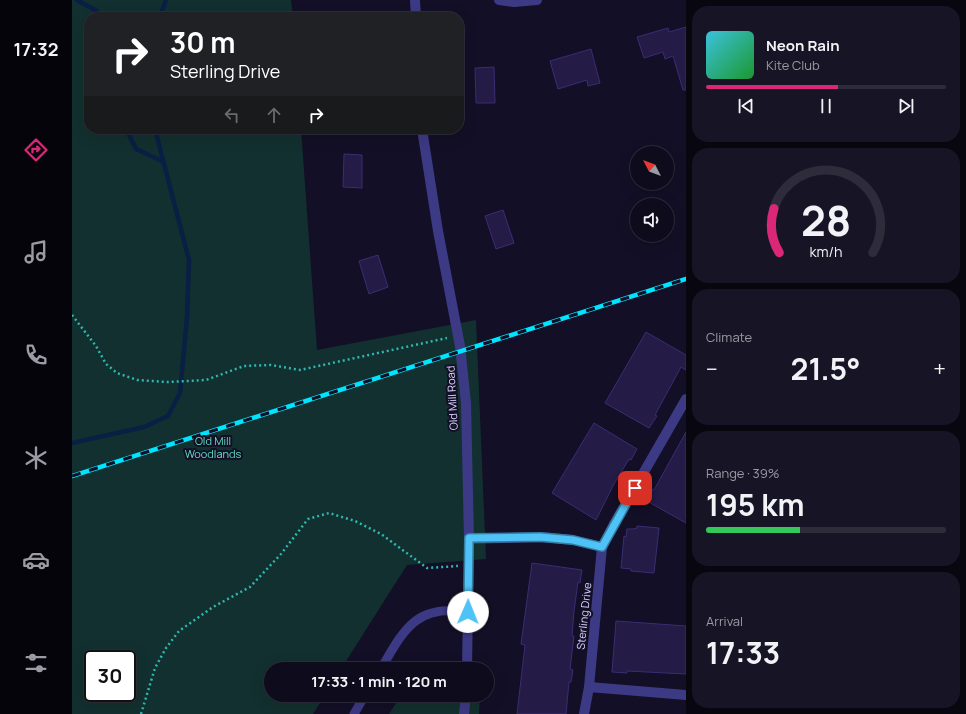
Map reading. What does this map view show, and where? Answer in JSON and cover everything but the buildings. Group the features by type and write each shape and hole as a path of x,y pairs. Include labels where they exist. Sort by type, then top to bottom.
{"street":[{"path":"415,0 416,12"},
{"path":"499,0 514,2 537,0"},
{"name":"Old Mill Road","path":"423,134 437,224 459,336 466,403 469,538 467,662"},
{"name":"Sterling Drive","path":"584,714 589,687 602,547 686,399"},
{"path":"469,538 540,537 573,540 602,547"},
{"path":"589,687 686,695"},
{"path":"464,714 465,702"}],"lane":[{"path":"385,662 403,633 416,620 430,613 449,609 468,612"},
{"path":"354,714 361,702"}],"path":[{"path":"72,315 96,346 106,364 117,374 137,380 170,382 206,380 244,366 271,365 300,370 459,336"},
{"path":"142,714 155,668 166,648 180,631 213,606 250,587 281,554 308,518 329,513 355,521 380,534 427,568 468,565"}],"green space":[{"name":"Old Mill Woodlands","path":"72,0 291,0 292,12 84,12 84,134 301,134 317,350 476,320 486,559 407,565 345,662 264,662 264,702 321,702 313,714 72,714"},
{"path":"397,702 480,702 479,714 389,714"}],"waterway":[{"path":"77,0 98,12"},
{"path":"162,12 166,0"},
{"path":"128,134 136,149 164,162"},
{"path":"72,443 144,427 168,416 180,393 187,317 189,260 156,134"}],"railway":[{"path":"72,476 686,279"}],"route":[{"path":"468,612 469,538 540,537 573,540 602,547 635,488"}]}
